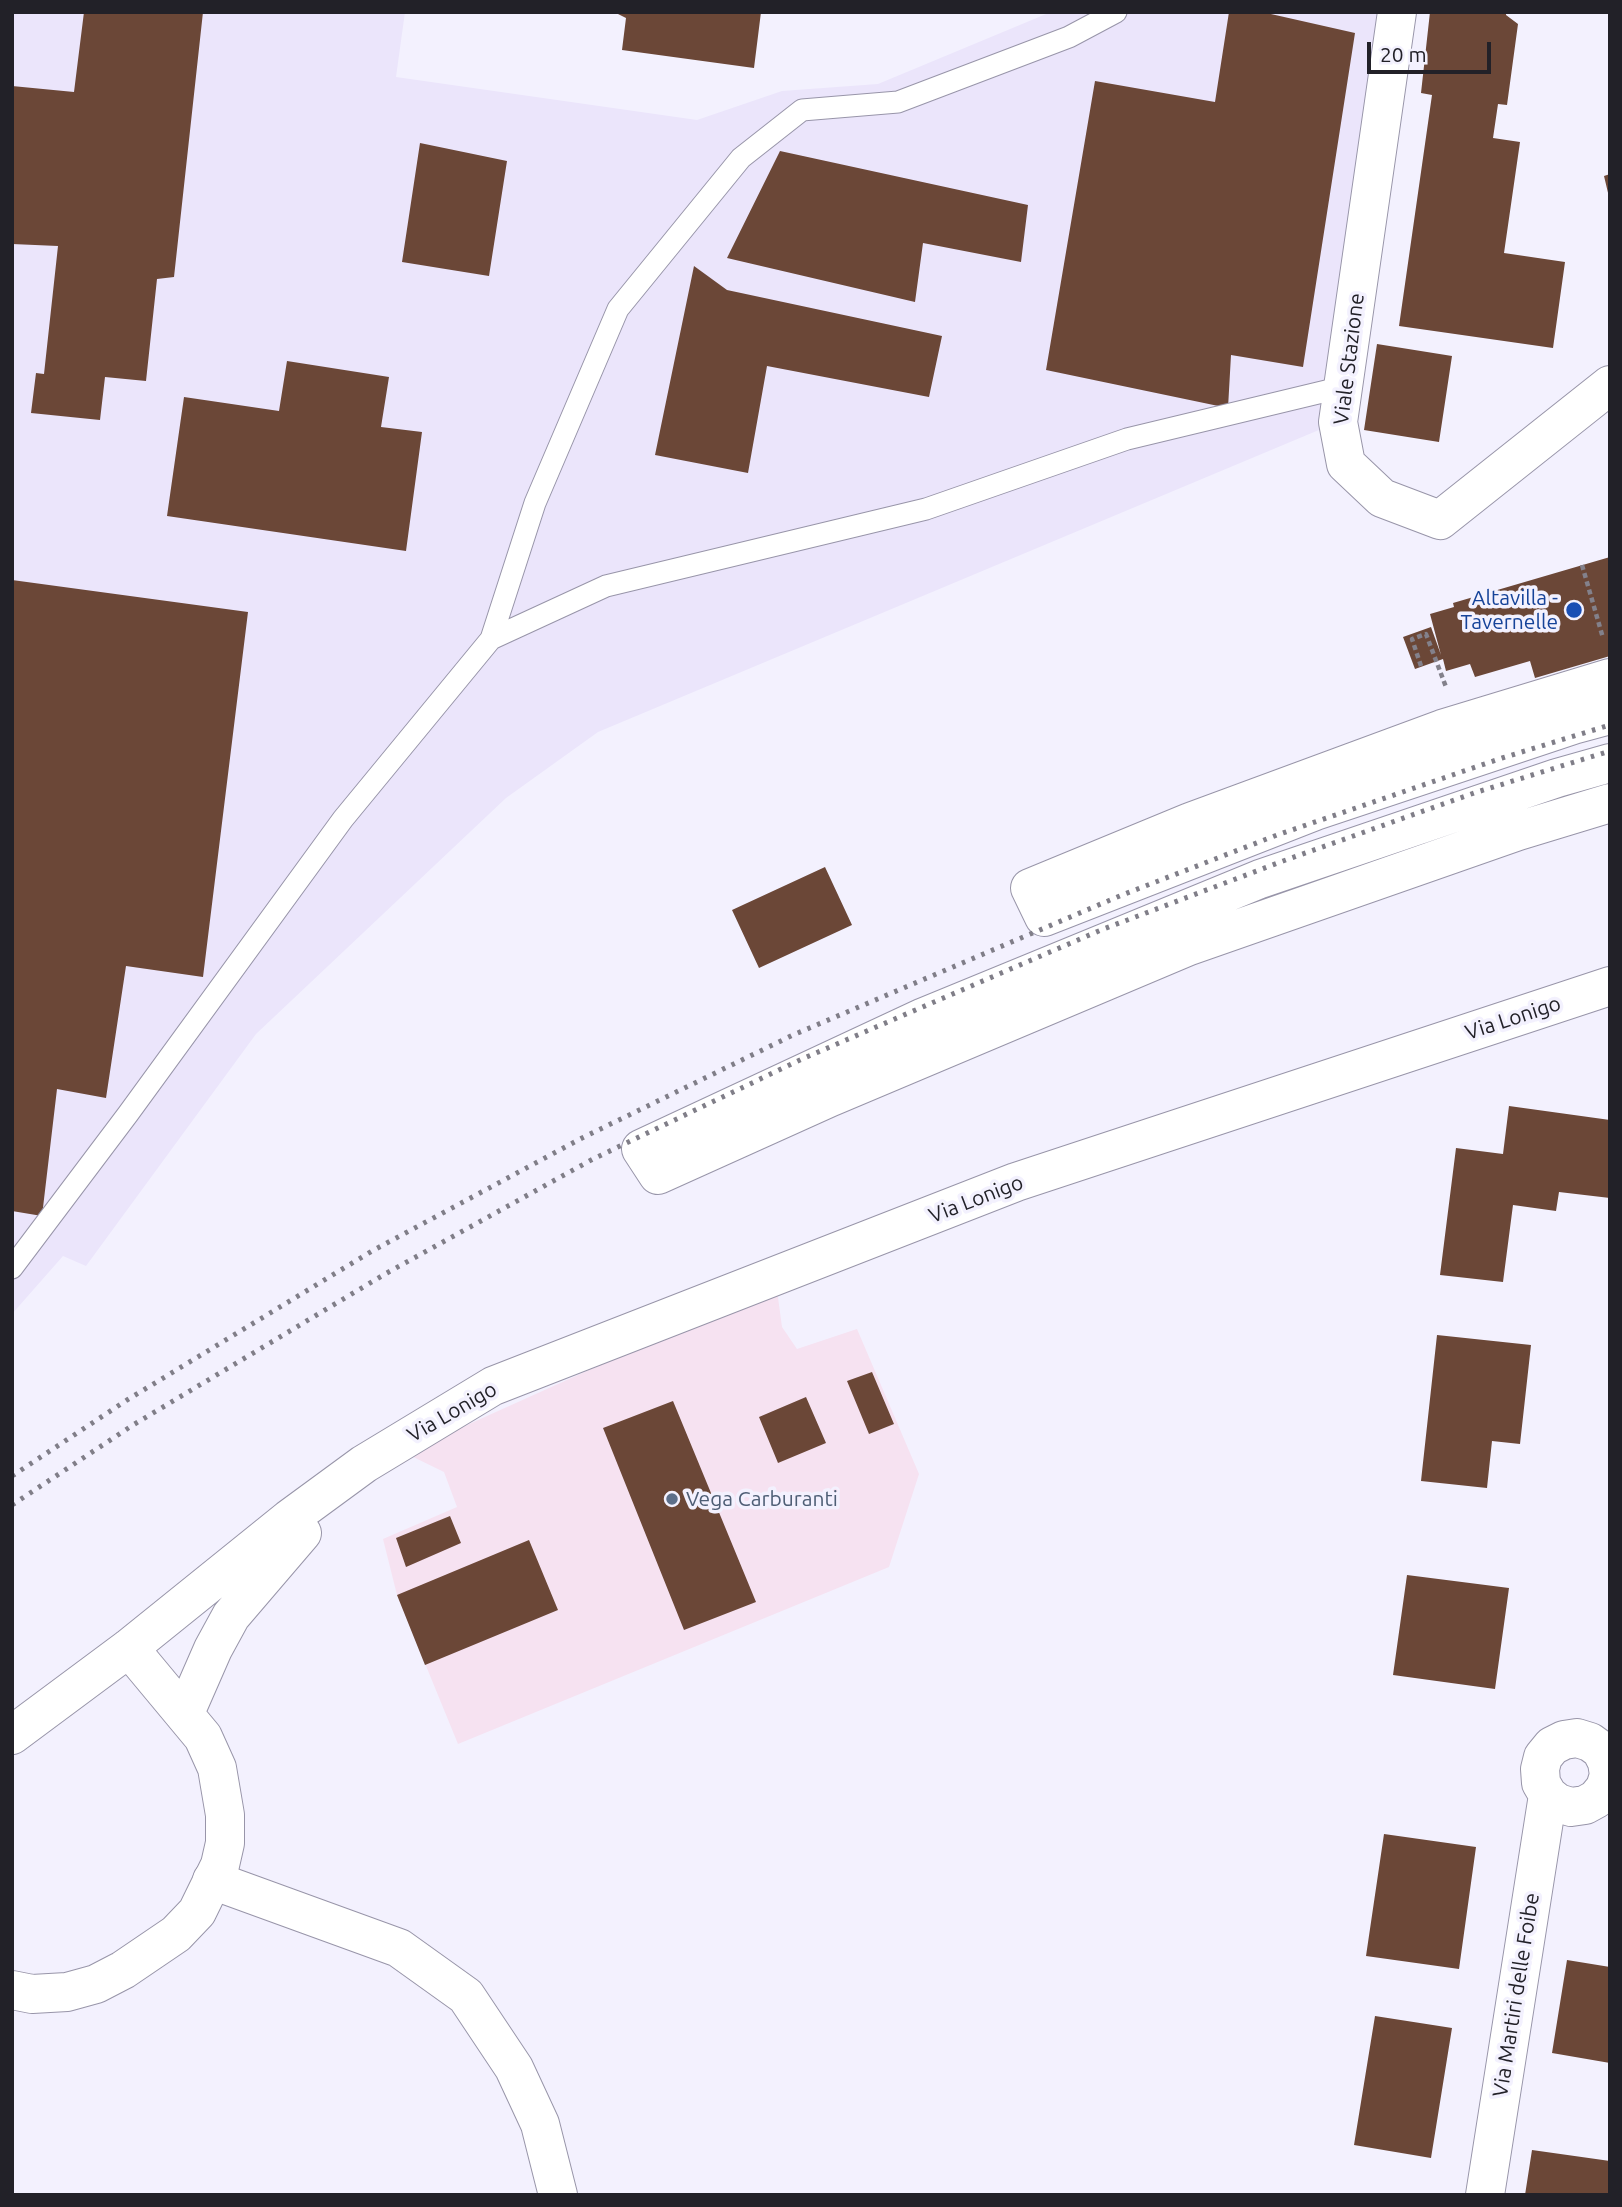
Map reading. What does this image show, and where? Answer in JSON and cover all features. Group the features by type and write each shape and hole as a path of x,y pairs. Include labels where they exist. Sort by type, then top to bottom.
{"street":[{"name":"Viale Stazione","path":"1397,12 1338,422 1346,464 1382,498 1440,520 1610,385"},
{"path":"1608,663 1549,694 1430,733 1190,822 1030,888 1044,917 1315,811 1610,715"},
{"path":"1610,763 1557,778 1261,879 924,1017 641,1149 658,1175 831,1097 1189,946 1518,831 1610,803"},
{"name":"Via Lonigo","path":"12,1735 130,1648 289,1519 364,1464 493,1386 1016,1182 1610,986"},
{"name":"Via Lonigo","path":"185,1713 213,1649 231,1616 255,1585 364,1464"},
{"path":"12,1990 32,1994 66,1992 96,1984 123,1970 176,1934 197,1913 220,1865 225,1843 225,1815 213,1758 203,1737 185,1713 130,1648"},
{"name":"Via Martiri delle Foibe","path":"1485,2195 1548,1795"},
{"path":"212,1880 399,1948 466,1996 514,2068 540,2124 558,2195"}],"lane":[{"path":"12,1268 344,819 491,639 535,503 618,309 741,158 802,110 898,102 1069,37 1116,12"},
{"path":"491,639 606,586 926,509 1127,439 1343,387"}],"path":[{"path":"1583,565 1608,663"},
{"path":"1421,666 1412,639 1426,634 1448,692"}],"shaded area":[{"path":"12,12 405,12 396,77 697,120 782,91 878,84 1051,12 1378,12 1338,422 598,732 506,798 256,1034 86,1266 63,1256 12,1314"},
{"path":"777,1290 782,1327 797,1349 857,1329 919,1474 889,1567 458,1744 397,1595 383,1539 457,1507 444,1472 405,1453 589,1370"}],"building":[{"path":"84,12 203,12 174,277 157,279 146,381 105,377 100,420 31,413 36,373 44,374 58,246 12,244 12,86 74,92"},
{"path":"614,12 761,12 754,68 622,50 626,18"},
{"path":"1229,12 1262,12 1355,33 1303,367 1231,355 1228,408 1046,370 1095,81 1215,102"},
{"path":"1430,12 1506,12 1506,15 1518,24 1507,105 1498,104 1493,138 1520,142 1504,253 1565,262 1553,348 1399,326 1432,95 1421,93"},
{"path":"420,143 507,161 489,276 402,262"},
{"path":"780,151 1028,205 1021,262 923,243 915,302 727,258"},
{"path":"1610,174 1610,197 1609,197 1604,176"},
{"path":"694,266 727,290 942,336 929,397 767,366 748,473 655,455"},
{"path":"1377,344 1452,356 1439,442 1364,430"},
{"path":"287,361 389,377 381,427 422,432 406,551 167,516 184,397 279,411"},
{"name":"Altavilla - Tavernelle","path":"1610,557 1610,656 1535,678 1530,661 1475,677 1470,664 1446,671 1443,659 1415,669 1403,637 1431,627 1441,655 1430,614 1454,607 1453,603"},
{"path":"12,580 248,612 203,977 126,966 106,1098 57,1089 42,1216 12,1211"},
{"path":"825,867 852,925 759,968 732,910"},
{"path":"1509,1106 1610,1120 1610,1198 1559,1192 1556,1211 1513,1205 1503,1282 1440,1275 1456,1148 1503,1154"},
{"path":"1437,1335 1531,1345 1520,1444 1492,1441 1487,1488 1421,1481"},
{"path":"872,1372 894,1424 869,1434 847,1381"},
{"path":"806,1397 826,1443 778,1463 759,1417"},
{"path":"673,1401 756,1602 684,1630 603,1428"},
{"path":"450,1516 461,1543 406,1567 396,1538"},
{"path":"529,1540 558,1610 425,1665 397,1595"},
{"path":"1407,1575 1509,1588 1495,1689 1393,1675"},
{"path":"1384,1834 1476,1847 1459,1969 1366,1956"},
{"path":"1567,1960 1610,1967 1610,2063 1552,2053"},
{"path":"1375,2016 1452,2028 1431,2158 1354,2145"},
{"path":"1532,2150 1610,2161 1610,2195 1525,2195"}],"railway":[{"path":"12,1476 127,1400 372,1251 582,1138 793,1035 1122,895 1277,835 1502,758 1610,725"},
{"path":"12,1505 133,1425 385,1274 593,1159 802,1059 1101,930 1474,793 1610,751"}],"place":[{"name":"Altavilla - Tavernelle","path":"1574,610"},
{"name":"Vega Carburanti","path":"672,1499"}]}
